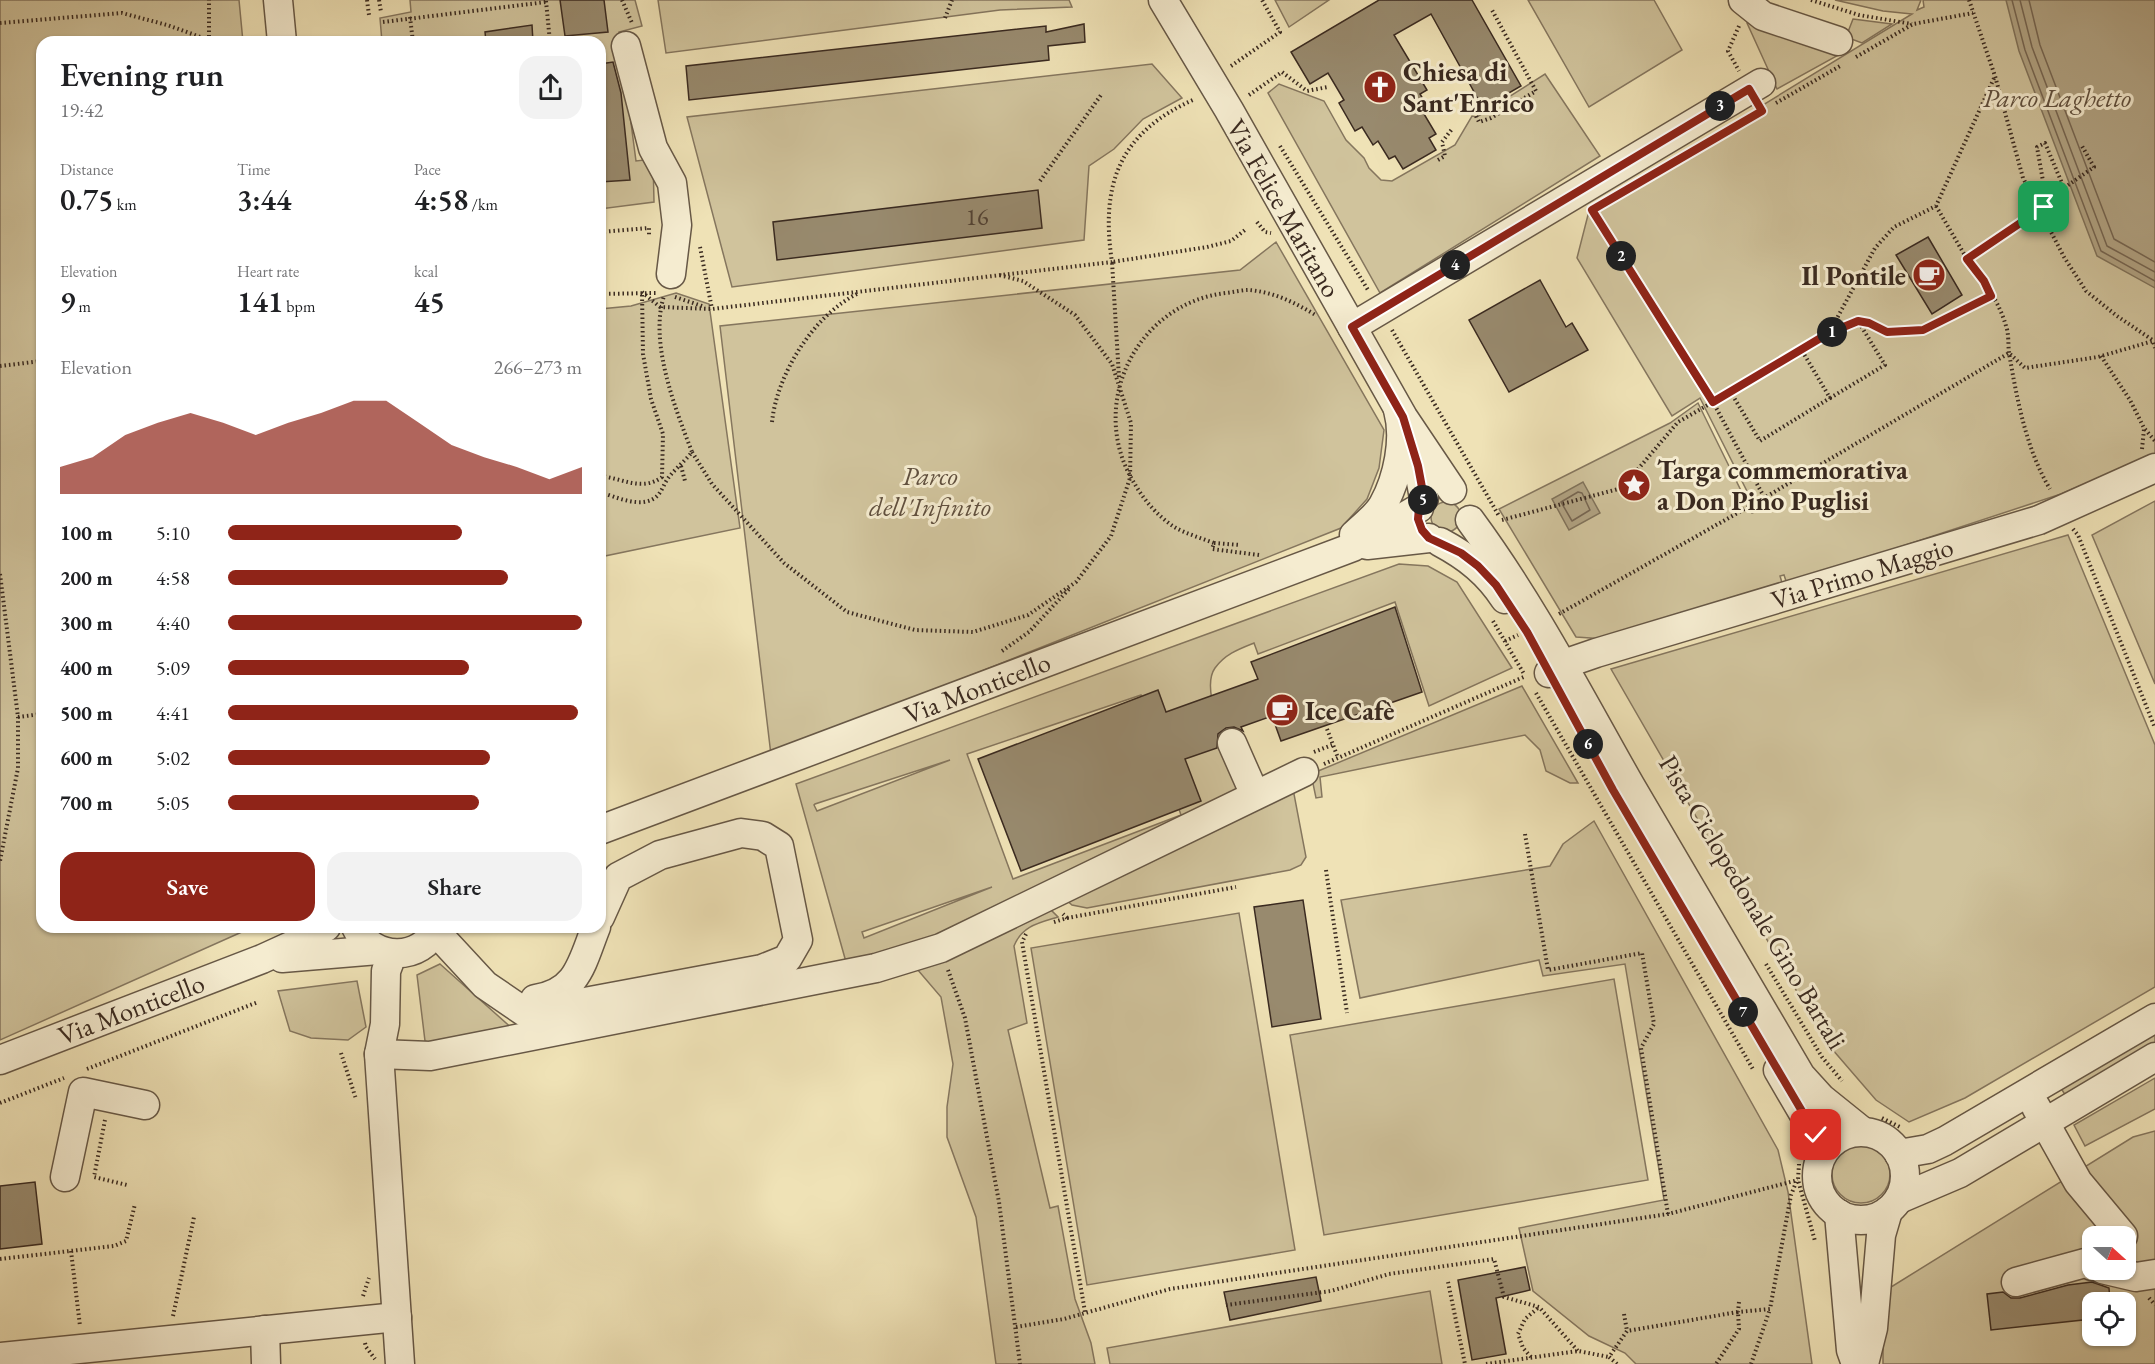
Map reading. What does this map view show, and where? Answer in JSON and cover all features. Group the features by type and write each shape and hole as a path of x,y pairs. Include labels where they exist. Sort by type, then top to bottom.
{"street":[{"path":"278,0 281,36"},
{"name":"Via Felice Maritano","path":"1163,0 1229,110 1339,324 1452,490"},
{"path":"1745,2 1763,16 1838,41"},
{"path":"629,36 653,148 672,183 677,225 671,274"},
{"path":"1339,324 1761,93"},
{"path":"1289,571 1350,539 1382,506 1397,469 1400,448 1399,409"},
{"name":"Via Felice Maritano","path":"1399,409 1418,466 1421,503"},
{"name":"Via Primo Maggio","path":"1546,671 2039,520 2155,468"},
{"path":"2155,1018 1935,1146 1906,1144 1882,1137 1869,1123 1821,1098 1801,1076 1629,783 1546,671 1500,561 1470,520 1467,502 1452,490 1442,489 1432,492 1421,503 1418,519 1422,530 1435,540 1461,553 1487,574 1527,632 1546,671 1647,850 1806,1119 1811,1158 1817,1171 1818,1188 1826,1203 1839,1214 1856,1220 1873,1219 1893,1205 1960,1173 2155,1057"},
{"name":"Via Monticello","path":"606,828 1353,547 1421,503"},
{"path":"1435,540 1454,540 1465,532 1470,520"},
{"name":"Via Monticello","path":"1353,547 1435,540"},
{"path":"1232,743 1255,795"},
{"path":"379,1054 430,1056 876,968 1046,911 1255,795 1304,772"},
{"path":"439,933 485,985 526,1013 762,969 787,959 798,939 779,846 763,836 741,833 660,855 618,877 606,904"},
{"name":"Via Monticello","path":"0,1060 262,959 316,933"},
{"path":"360,933 367,943 382,952 389,963 386,971 385,1024 379,1054 400,1364"},
{"name":"Via Monticello","path":"262,959 382,952 405,954 420,947 432,933"},
{"path":"503,998 537,999 555,995 569,986 593,933"},
{"path":"65,1177 83,1092 145,1105"},
{"path":"2028,1093 2078,1182 2114,1226"},
{"path":"1811,1158 1832,1142 1869,1123"},
{"path":"1864,1364 1873,1328 1881,1235 1893,1205 1904,1187 1906,1144"},
{"path":"1839,1214 1851,1350 1856,1364"},
{"path":"2136,1251 2154,1271 2136,1277"},
{"path":"2016,1282 2082,1264"},
{"path":"0,1357 397,1317"},
{"path":"265,1330 266,1364"}],"path":[{"path":"209,0 209,36"},
{"path":"368,0 369,15"},
{"path":"379,0 381,12"},
{"path":"622,0 629,36"},
{"path":"945,18 952,0"},
{"path":"1231,66 1280,32 1262,0"},
{"path":"1811,0 1858,15 1913,24"},
{"path":"1969,0 1995,76 2023,178 2064,257 2086,291 2154,341 2155,348"},
{"path":"1745,2 1728,51 1761,93 1913,24 1973,13"},
{"path":"546,3 549,36"},
{"path":"383,22 410,17 554,4"},
{"path":"1474,112 1479,122 1491,118 1536,91 1492,10"},
{"path":"0,24 122,13 167,25 196,36"},
{"path":"410,17 412,36"},
{"path":"1227,59 1237,76"},
{"path":"1249,95 1282,72 1307,91 1328,87"},
{"path":"1829,333 1875,248 1894,227 1936,206 1995,76"},
{"path":"1243,85 1255,104"},
{"path":"1040,181 1101,95"},
{"path":"1195,99 1137,136 1116,171 1108,205 1119,385 1114,422 1122,464 1143,500 1175,527 1214,543 1240,544"},
{"path":"1438,160 1445,156 1442,142 1452,129"},
{"path":"1967,259 2047,204 2037,147 2045,143 2064,188 2094,167 2082,146"},
{"path":"1279,144 1369,291"},
{"path":"1602,204 1592,210 1713,402 1764,498"},
{"path":"1936,206 1967,259 1984,281 2007,327 2009,353 2023,418 2037,466 2053,494"},
{"path":"606,232 649,228 650,246"},
{"path":"606,294 642,292 660,307 712,309 1112,262 1207,247 1231,241 1245,230"},
{"path":"671,274 658,320 674,404 692,452 711,484 784,563 848,612 915,630 973,632 1028,615 1076,582"},
{"path":"995,657 1029,632 1076,582 1111,536 1130,478 1131,423 1112,364 1075,315 1023,281 999,275"},
{"path":"1119,385 1139,342 1169,313 1207,295 1249,290 1290,299 1339,324"},
{"path":"772,422 774,400 801,344 845,300 863,291"},
{"path":"606,477 642,484 653,483 662,477 663,434 651,399 643,354 642,292"},
{"path":"1502,520 1622,488 1678,422 1829,333 1858,321 1869,323 1887,332 1923,330 1991,296"},
{"path":"1730,392 1760,441 1885,365 1858,321"},
{"path":"1388,323 1507,530"},
{"path":"2009,353 2025,368 2101,356 2154,341"},
{"path":"1801,349 1830,398"},
{"path":"1557,615 1764,498 2009,353"},
{"path":"2101,356 2130,400 2144,428 2155,441"},
{"path":"0,366 36,362"},
{"path":"606,494 636,502 648,502 657,496 669,476 692,452"},
{"path":"681,466 685,481"},
{"path":"2078,535 2155,728"},
{"path":"1214,543 1212,549 1261,555"},
{"path":"0,574 18,717 18,768 0,861"},
{"path":"1489,614 1546,671 1598,797 1760,1081"},
{"path":"1304,772 1546,671"},
{"path":"18,717 36,715"},
{"path":"1327,729 1338,758"},
{"path":"1524,834 1548,970 1642,953 1654,1024 1641,1048 1668,1214"},
{"path":"1326,870 1347,1013"},
{"path":"1046,911 1067,918 1236,887"},
{"path":"1046,911 1067,918"},
{"path":"1027,932 1022,942 1085,1312"},
{"path":"941,948 964,1018 999,1202 1020,1364"},
{"name":"Pista Ciclopedonale Gino Bartali","path":"1761,955 1822,1057 1844,1084"},
{"path":"86,1069 258,1002"},
{"path":"0,1103 65,1077"},
{"path":"106,1118 94,1177 128,1185"},
{"path":"1869,1123 1906,1144"},
{"path":"1751,1364 1770,1309 1791,1195 1811,1158"},
{"path":"1016,1327 1064,1319 1170,1289 1668,1214 1798,1180"},
{"path":"1798,1180 1818,1250"},
{"path":"0,1259 114,1246 126,1241 135,1204"},
{"path":"172,1323 194,1217"},
{"path":"71,1251 81,1335"},
{"path":"1226,1305 1330,1291 1389,1274 1494,1259 1504,1297 1539,1306 1578,1351"},
{"path":"1448,1282 1465,1364"},
{"path":"1716,1364 1739,1329 1739,1302"},
{"path":"1532,1358 1523,1348 1518,1334 1525,1320 1539,1306"},
{"path":"1627,1331 1738,1312 1770,1309"},
{"path":"1609,1357 1627,1331 1624,1314"},
{"path":"1486,1364 1578,1351 1609,1357 1617,1364"}],"green space":[{"path":"0,0 239,0 242,36 36,36 36,933 240,933 0,1040"},
{"path":"410,0 635,0 642,26 619,32 636,161 653,159 654,202 606,208 606,36 382,36 380,18 411,12"},
{"path":"658,0 1069,0 1072,7 1000,10 666,53"},
{"path":"1275,0 1329,0 1289,27"},
{"path":"1528,0 1654,0 1682,50 1589,107"},
{"name":"Parco Laghetto","path":"1835,0 1921,0 1917,10 1924,7 1923,0 2155,0 2155,454 2061,494 1787,584 1784,575 1780,576 1783,586 1605,639 1576,637 1499,509 1670,423 1698,403 1752,513 1757,511 1700,398 1672,416 1577,258 1589,211 1912,14 1883,11"},
{"path":"1750,17 1844,52 1777,89 1747,23"},
{"path":"1853,19 1892,24 1862,43 1846,37"},
{"path":"1152,64 1182,98 1143,119 1114,149 1089,166 1084,240 732,287 687,117"},
{"path":"1545,74 1600,156 1380,293 1268,93 1279,84 1324,101 1346,140 1364,158 1369,168 1381,180 1392,181 1455,145 1472,116 1477,117"},
{"name":"Parco dell'Infinito","path":"1276,242 1384,430 1379,468 1367,499 1341,528 771,755 720,326 1240,270"},
{"path":"676,293 709,304 740,528 606,556 606,308 631,306"},
{"path":"2155,501 2155,684 2092,535"},
{"path":"1446,502 1452,503 1460,511 1460,523 1452,531 1446,532 1440,531 1432,523 1431,517 1432,511 1440,503"},
{"path":"2068,535 2155,745 2155,987 1965,1098 1909,1122 1876,1100 1826,1042 1611,669"},
{"path":"1399,564 1428,566 1457,582 1512,668 1429,706 1395,602 1258,654 1254,643 1243,647 1228,656 1215,668 1211,679 1211,694 1228,749 1248,794 944,940 846,962 796,784","holes":["1141,695 1181,815 1013,879 967,754","950,760 817,811 814,805 815,804","992,887 864,938 862,932"]},
{"path":"1522,686 1578,783 1570,783 1546,771 1540,750 1525,735 1320,777 1322,797 1316,798 1311,774"},
{"path":"1290,788 1294,794 1306,857 1301,865 1290,870 1087,908 1072,905 1063,897"},
{"path":"1594,821 1778,1150 1788,1192 1812,1364 1636,1364 1625,1353 1589,1336 1533,1291 1519,1228 1664,1200 1625,964 1543,976 1539,960 1360,998 1341,900 1550,866 1563,844"},
{"path":"1044,903 1058,917 1037,924 1017,939 1014,946 1027,1023 1008,1030 1050,1208 1058,1206 1075,1299 1091,1343 1095,1364 996,1364 976,1217 947,1137 947,1107 953,1064 941,997 917,969"},
{"path":"1239,913 1295,1250 1087,1285 1031,948"},
{"path":"440,964 515,1031 436,1045 425,1041 417,975"},
{"path":"1614,979 1648,1180 1324,1235 1290,1035"},
{"path":"357,981 366,1027 348,1040 311,1038 290,1031 278,991"},
{"path":"2155,1029 2155,1046 2067,1098 2059,1085"},
{"path":"2155,1078 2155,1109 2085,1146 2074,1125"},
{"path":"2155,1131 2155,1364 1883,1364 1883,1292 2133,1137"},
{"path":"1861,1145 1877,1150 1885,1158 1890,1174 1885,1190 1877,1198 1861,1203 1845,1198 1837,1190 1832,1174 1837,1158 1845,1150"},
{"path":"1430,1291 1442,1364 1110,1364 1107,1348"}],"water":[{"path":"2006,0 2155,0 2155,288 2097,256 2019,51"},
{"path":"1583,482 1600,513 1569,530 1552,499"}],"building":[{"path":"560,0 604,0 608,32 565,36"},
{"name":"Chiesa di Sant'Enrico","path":"1379,0 1472,0 1521,86 1483,108 1431,14 1394,35 1427,90 1420,94 1430,111 1424,114 1436,134 1429,138 1436,150 1403,169 1395,156 1389,159 1378,141 1373,145 1362,127 1355,131 1339,103 1344,100 1328,73 1310,84 1291,52"},
{"path":"1084,24 1085,42 1048,46 1049,60 689,100 686,66 1046,26 1046,32"},
{"path":"532,25 533,36 485,36 485,32"},
{"path":"613,62 621,93 630,180 606,182 606,63"},
{"path":"1038,190 1042,228 777,260 773,222"},
{"name":"Il Pontile","path":"1928,237 1962,295 1932,314 1896,255"},
{"path":"1540,280 1566,327 1572,323 1588,350 1509,392 1469,320"},
{"path":"1395,607 1422,692 1281,741 1272,716 1241,727 1243,731 1234,727 1226,728 1218,734 1217,748 1185,759 1201,801 1021,871 978,759 1158,690 1166,712 1258,679 1251,662"},
{"path":"1303,900 1321,1019 1272,1027 1254,907"},
{"path":"35,1182 42,1244 0,1249 0,1186"},
{"path":"1525,1267 1530,1290 1496,1298 1506,1354 1472,1360 1458,1280"},
{"path":"1316,1277 1321,1301 1230,1320 1224,1292"},
{"path":"2092,1282 2109,1288 2109,1292 2082,1292 2082,1320 1991,1330 1987,1294 2003,1292 2011,1298 2020,1298 2068,1285"}],"place":[{"name":"Chiesa di Sant'Enrico","path":"1380,87"},
{"name":"Il Pontile","path":"1929,275"},
{"name":"Targa commemorativa a Don Pino Puglisi","path":"1634,485"},
{"name":"Ice Cafè","path":"1282,710"}],"route":[{"path":"1816,1135 1647,850 1527,632 1487,574 1461,553 1429,538 1422,530 1418,519 1419,508 1424,498 1418,466 1403,417 1352,327 1749,89 1762,111 1592,210 1713,402 1829,333 1858,321 1869,323 1887,332 1905,333 1923,330 1991,296 1984,281 1967,259 2044,207"}]}
